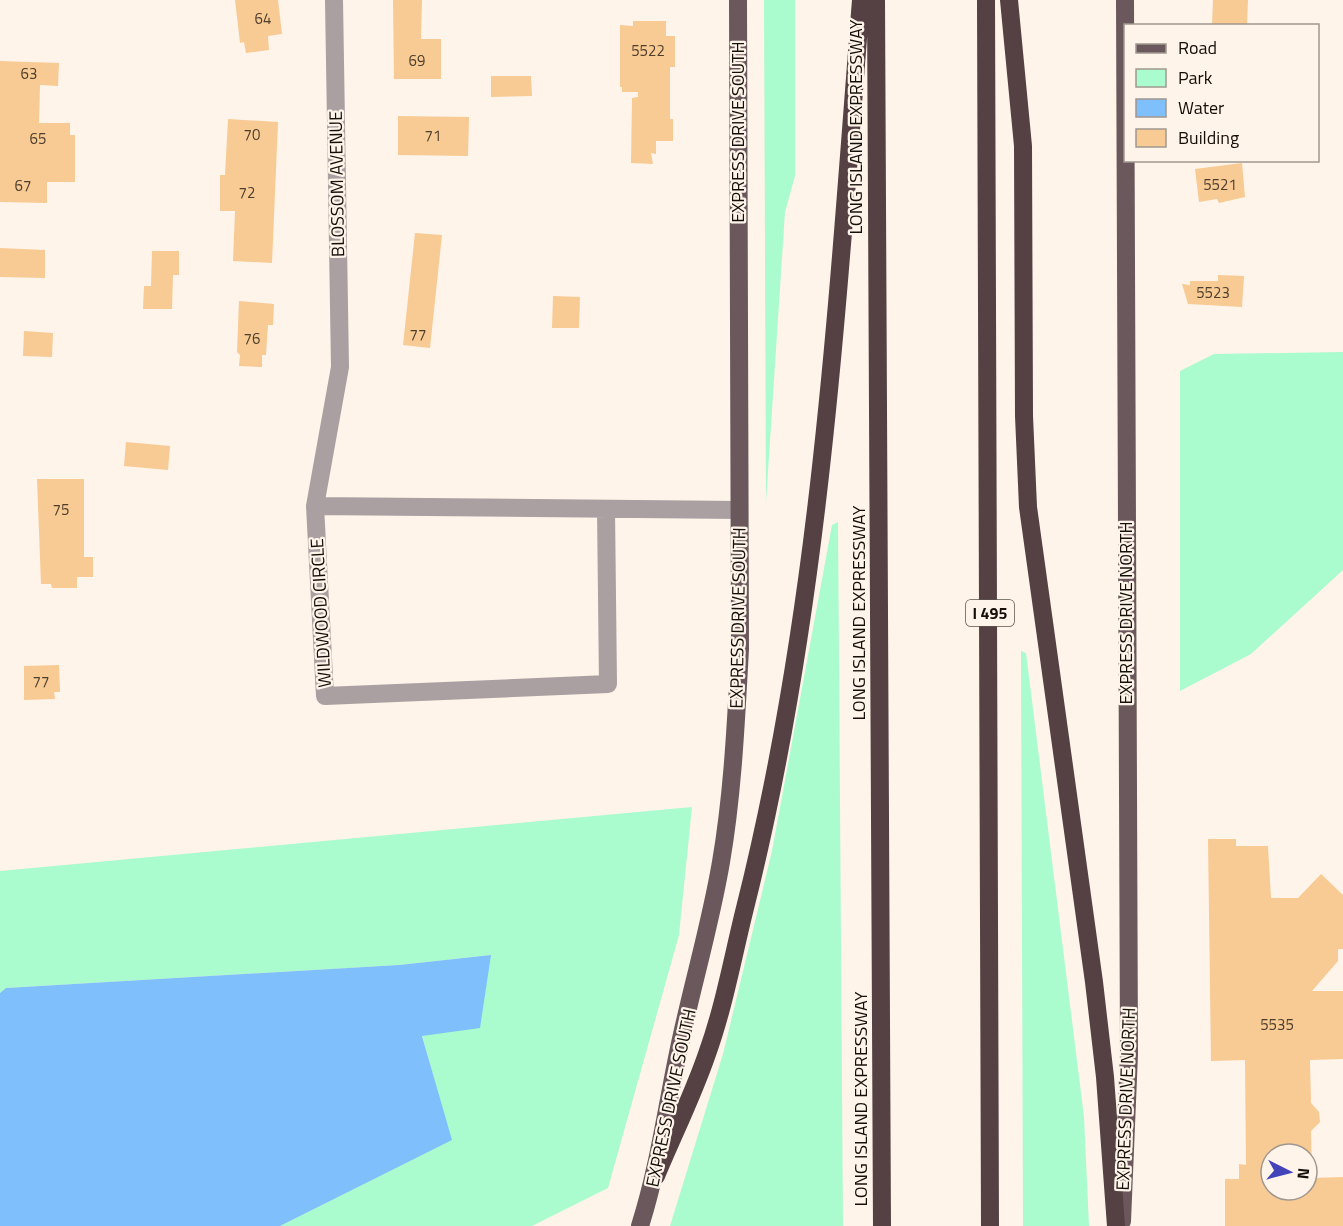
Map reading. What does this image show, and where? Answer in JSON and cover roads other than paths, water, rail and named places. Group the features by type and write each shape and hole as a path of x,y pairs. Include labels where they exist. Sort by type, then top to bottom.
{"highway":[{"path":"656,1176 707,1054 754,871 794,679 819,503 829,411 861,0"},
{"name":"LONG ISLAND EXPRESSWAY","path":"876,0 882,1226"},
{"name":"I 495","path":"986,0 990,1226"},
{"path":"1010,0 1023,146 1024,427 1028,507 1094,982 1105,1077 1116,1226"}],"main road":[{"name":"EXPRESS DRIVE SOUTH","path":"640,1226 656,1176 679,1051 708,933 731,788 740,649 738,0"},
{"name":"EXPRESS DRIVE NORTH","path":"1125,0 1125,24"},
{"name":"EXPRESS DRIVE NORTH","path":"1122,1226 1129,1054 1126,162"}],"street":[{"name":"BLOSSOM AVENUE","path":"315,506 340,367 334,0"},
{"path":"315,506 739,510"},
{"name":"WILDWOOD CIRCLE","path":"315,506 325,696 608,684 606,509"}],"water":[{"path":"491,955 480,1028 422,1036 452,1140 280,1226 0,1226 0,993 6,988 399,965"}]}
